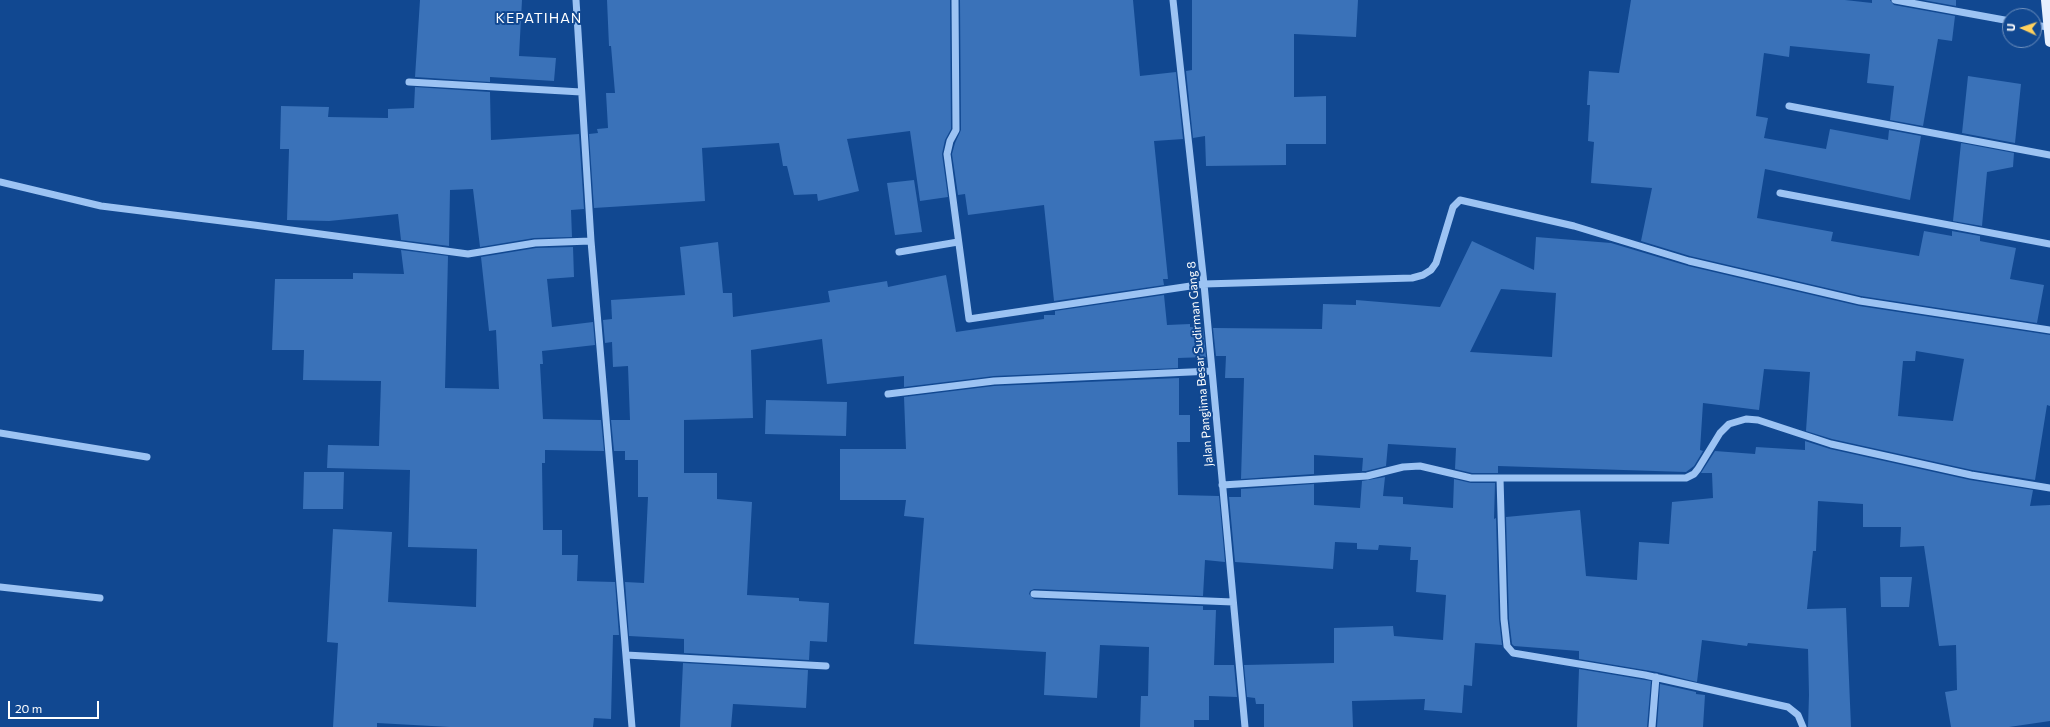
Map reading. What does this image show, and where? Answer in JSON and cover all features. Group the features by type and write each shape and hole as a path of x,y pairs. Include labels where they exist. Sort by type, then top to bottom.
{"main road":[{"path":"2046,0 2050,42"}],"street":[{"path":"576,0 591,241 632,727"},
{"path":"955,0 956,130 950,141 947,154 969,319 1204,284 1412,278 1423,275 1431,270 1436,263 1452,207 1460,200 1574,226 1689,261 1860,301 2050,330"},
{"name":"Jalan Panglima Besar Sudirman Gang 8","path":"1173,0 1204,284 1245,727"},
{"path":"1895,0 2002,19"},
{"path":"2042,26 2048,27"},
{"path":"409,82 581,92"},
{"path":"1789,106 2050,155"},
{"path":"0,182 101,206 468,254 535,243 591,241"},
{"path":"1780,193 2050,244"},
{"path":"899,252 958,242"},
{"path":"888,394 1002,381 1212,371"},
{"path":"1222,485 1354,478 1379,474 1403,467 1420,466 1471,478 1686,478 1694,474 1698,469 1720,433 1729,424 1746,419 1758,420 1831,444 1971,474 2050,488"},
{"path":"0,433 147,457"},
{"path":"1500,478 1504,619 1507,646 1513,653 1656,677 1788,707 1798,715 1802,727"},
{"path":"0,587 100,598"},
{"path":"1034,594 1233,602"},
{"path":"626,655 826,666"},
{"path":"1652,727 1656,677"}],"building":[{"path":"420,0 522,0 519,56 556,58 554,81 490,77 490,82 415,77"},
{"path":"607,0 950,0 951,129 945,140 942,154 948,197 920,201 910,131 847,139 859,191 818,201 817,194 794,195 787,166 783,166 779,143 702,148 705,201 594,208 589,134 598,133 597,129 608,128 606,93 615,93 611,46 609,46"},
{"path":"960,0 1133,0 1140,76 1176,72 1183,139 1154,141 1168,279 1163,279 1164,285 1054,301 1044,205 968,215 965,194 958,195 952,154 961,130"},
{"path":"1192,0 1358,0 1356,37 1294,34 1294,97 1326,96 1326,144 1286,144 1286,165 1206,166 1205,136 1193,138 1186,71 1192,70"},
{"path":"1631,0 1845,0 1872,3 1872,0 1890,0 1894,5 1955,16 1952,41 1938,39 1923,126 1890,120 1894,86 1867,83 1870,54 1790,46 1789,57 1764,53 1756,116 1768,118 1764,138 1826,149 1830,129 1888,140 1889,130 1921,136 1910,200 1765,169 1757,218 1833,232 1831,241 1919,256 1924,231 1952,236 1952,231 1980,236 1980,241 2016,248 2010,279 2044,285 2037,323 1861,296 1690,256 1641,241 1652,188 1591,183 1594,142 1588,141 1590,105 1587,105 1589,71 1619,73"},
{"path":"1923,0 1956,0 1956,6"},
{"path":"1968,76 2021,84 2015,143 1962,133"},
{"path":"415,87 490,92 491,140 579,134 584,209 571,210 572,237 534,238 480,247 473,189 450,190 449,246 401,240 398,214 329,221 287,220 289,149 280,149 281,106 329,107 328,117 388,118 388,109 414,108"},
{"path":"1961,143 2014,153 2013,167 1987,172 1982,226 1953,221"},
{"path":"914,180 922,232 895,235 887,183"},
{"path":"1536,237 1611,243 1688,266 1859,306 2050,335 2050,406 2047,405 2035,480 1972,470 1832,439 1806,431 1810,372 1764,369 1759,410 1703,403 1700,450 1703,451 1694,466 1686,472 1498,466 1498,473 1472,473 1455,469 1456,448 1388,444 1386,466 1366,471 1362,471 1363,458 1314,455 1314,474 1241,479 1244,378 1225,378 1226,356 1216,356 1213,328 1322,329 1323,304 1356,305 1356,300 1440,307 1472,241 1534,270","holes":["1501,289 1556,293 1552,357 1470,352","1916,351 1964,359 1953,421 1898,416 1903,361 1915,361"]},
{"path":"718,242 723,293 732,293 733,317 830,302 828,291 887,281 888,287 946,275 956,332 1044,319 1044,315 1055,315 1055,311 1164,295 1167,325 1190,324 1190,327 1203,328 1206,357 1178,358 1178,368 994,376 904,387 904,376 827,384 822,339 751,350 753,418 684,420 684,473 717,473 717,499 752,502 747,595 799,598 799,601 829,603 827,642 810,641 809,660 684,653 684,639 629,636 625,582 644,583 648,497 638,497 638,460 625,460 625,451 614,451 611,420 630,420 628,366 613,367 612,342 605,343 603,320 612,319 611,300 685,295 680,247"},
{"path":"573,247 574,277 547,279 552,327 593,322 595,345 542,351 543,364 540,364 543,419 601,420 604,451 545,450 545,463 542,463 543,530 562,530 562,555 578,555 577,581 615,582 619,635 613,635 611,719 594,718 593,727 450,727 377,723 377,727 333,727 338,643 327,642 333,529 392,532 388,602 476,607 477,549 408,547 410,470 327,468 328,445 379,446 381,381 303,380 304,350 272,350 275,279 353,279 353,273 404,274 401,250 448,256 445,388 499,389 496,330 489,331 481,257 536,248"},
{"path":"1179,378 1179,415 1190,415 1190,442 1177,442 1178,495 1219,496 1225,562 1205,560 1203,596 1034,589 1030,591 1029,594 1034,599 1203,606 1203,610 1216,610 1214,665 1234,665 1237,697 1209,696 1209,720 1194,720 1194,727 1140,727 1141,696 1148,696 1149,647 1100,645 1097,698 1044,695 1046,652 914,644 924,518 904,516 906,500 840,500 840,449 906,449 904,397 994,386"},
{"path":"766,400 847,402 846,436 765,434"},
{"path":"1805,441 1830,449 1970,480 2033,490 2030,506 2050,505 2050,721 2009,727 1951,727 1945,692 1957,690 1956,645 1939,646 1924,546 1900,547 1901,527 1863,527 1863,504 1818,501 1816,551 1813,551 1807,609 1846,608 1851,727 1808,727 1808,649 1748,643 1747,646 1702,640 1697,682 1657,672 1579,659 1579,651 1514,646 1512,644 1509,619 1506,517 1580,510 1586,576 1637,580 1639,542 1669,544 1672,502 1713,498 1712,473 1701,473 1715,451 1755,454 1756,447 1805,450"},
{"path":"304,472 344,472 343,509 303,509"},
{"path":"1385,477 1383,496 1403,497 1403,504 1453,508 1454,479 1471,483 1495,483 1494,519 1496,518 1499,619 1502,645 1475,643 1472,686 1464,685 1462,713 1424,710 1425,699 1352,701 1353,727 1264,727 1264,704 1256,704 1255,698 1247,697 1244,665 1334,663 1334,628 1393,626 1394,636 1443,640 1446,595 1416,592 1418,560 1410,560 1411,547 1379,545 1378,550 1357,549 1357,543 1335,542 1333,569 1235,562 1229,497 1241,497 1241,489 1314,484 1314,505 1360,508 1362,481"},
{"path":"1880,577 1912,577 1909,607 1881,607"},
{"path":"683,663 808,670 806,708 733,704 731,727 680,727"},
{"path":"1579,669 1651,681 1647,727 1577,727"},
{"path":"1660,684 1705,695 1703,727 1657,727"}],"district":[{"name":"KEPATIHAN","path":"539,18"}]}
